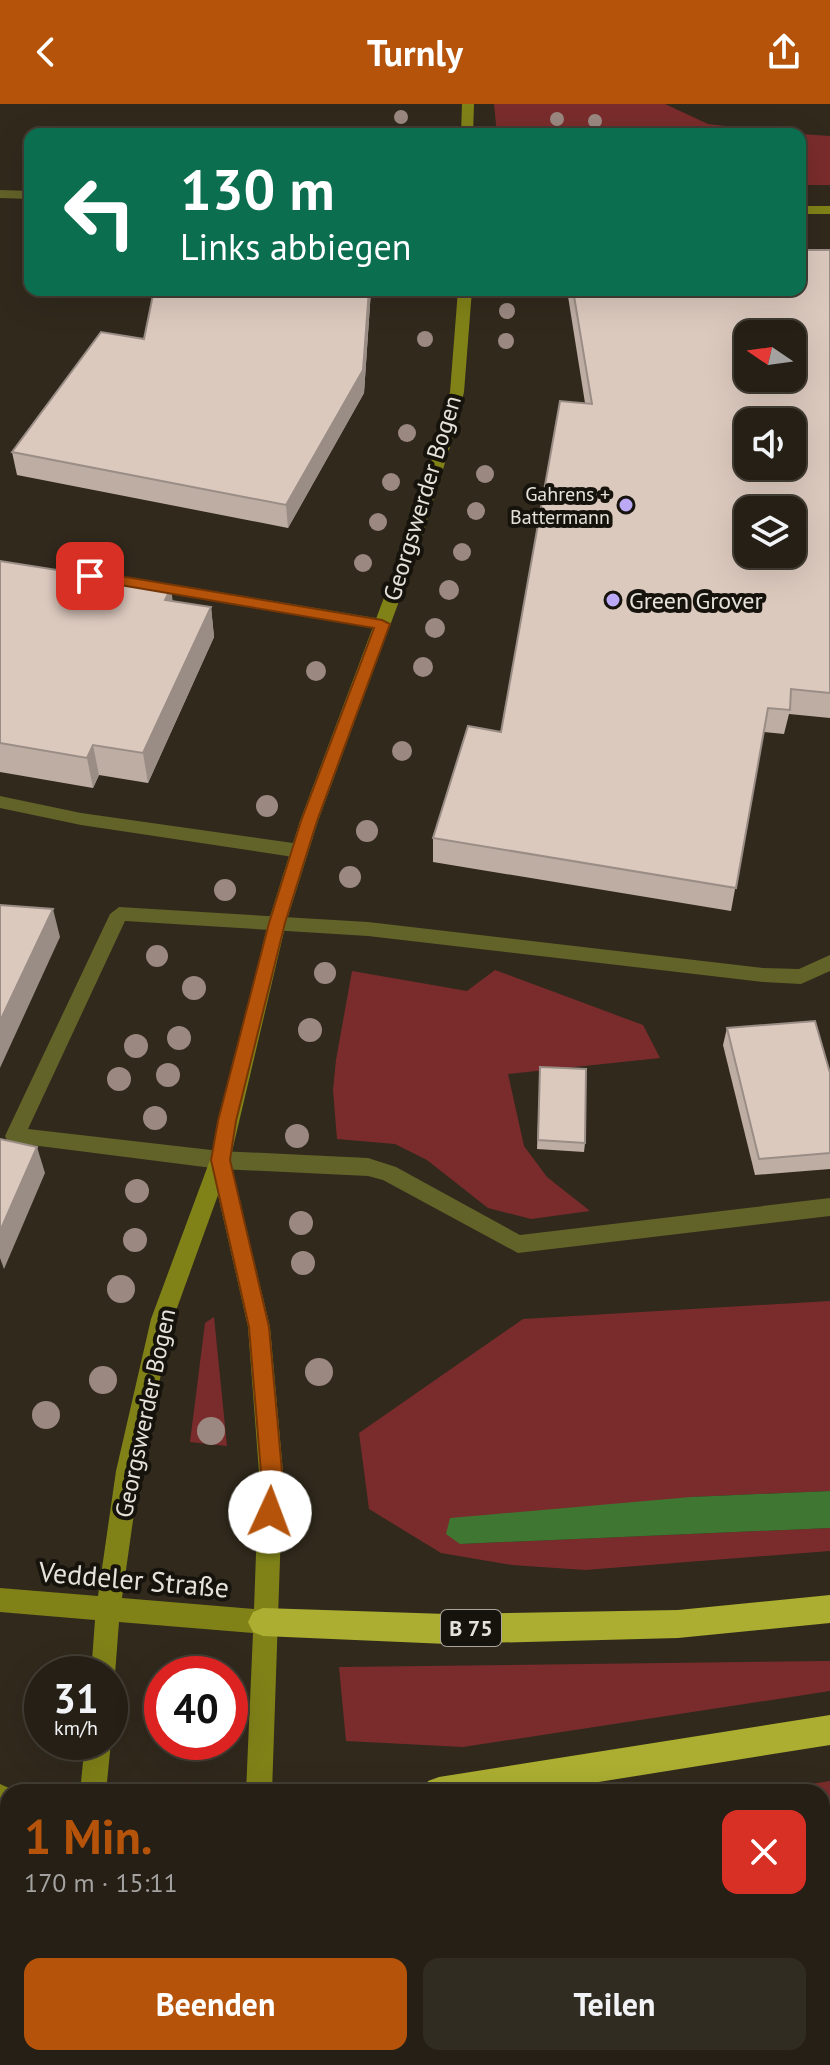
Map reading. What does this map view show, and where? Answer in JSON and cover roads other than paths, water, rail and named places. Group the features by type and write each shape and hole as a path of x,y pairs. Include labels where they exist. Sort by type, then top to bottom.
{"highway":[{"name":"B 75","path":"263,1622 447,1629 678,1624 830,1609"},
{"path":"489,1784 830,1730"}],"street":[{"path":"467,128 468,104"},
{"path":"0,194 24,195"},
{"path":"806,210 830,210"},
{"name":"Georgswerder Bogen","path":"104,1656 128,1471 162,1319 220,1160 277,923 300,851 408,555 448,431 457,392 465,296"},
{"path":"136,583 382,624"},
{"path":"0,802 81,819 300,851"},
{"path":"830,962 801,977 763,975 504,943 277,923 119,914 15,1136 220,1160 368,1167 389,1173 518,1244 830,1207"},
{"name":"Georgswerder Bogen","path":"220,1160 259,1327 271,1472 259,1784"},
{"name":"Veddeler Straße","path":"0,1600 263,1622"},
{"path":"94,1784 96,1760"}],"place":[{"name":"Gahrens + Battermann","path":"626,505"},
{"name":"Green Grover","path":"613,600"}]}
